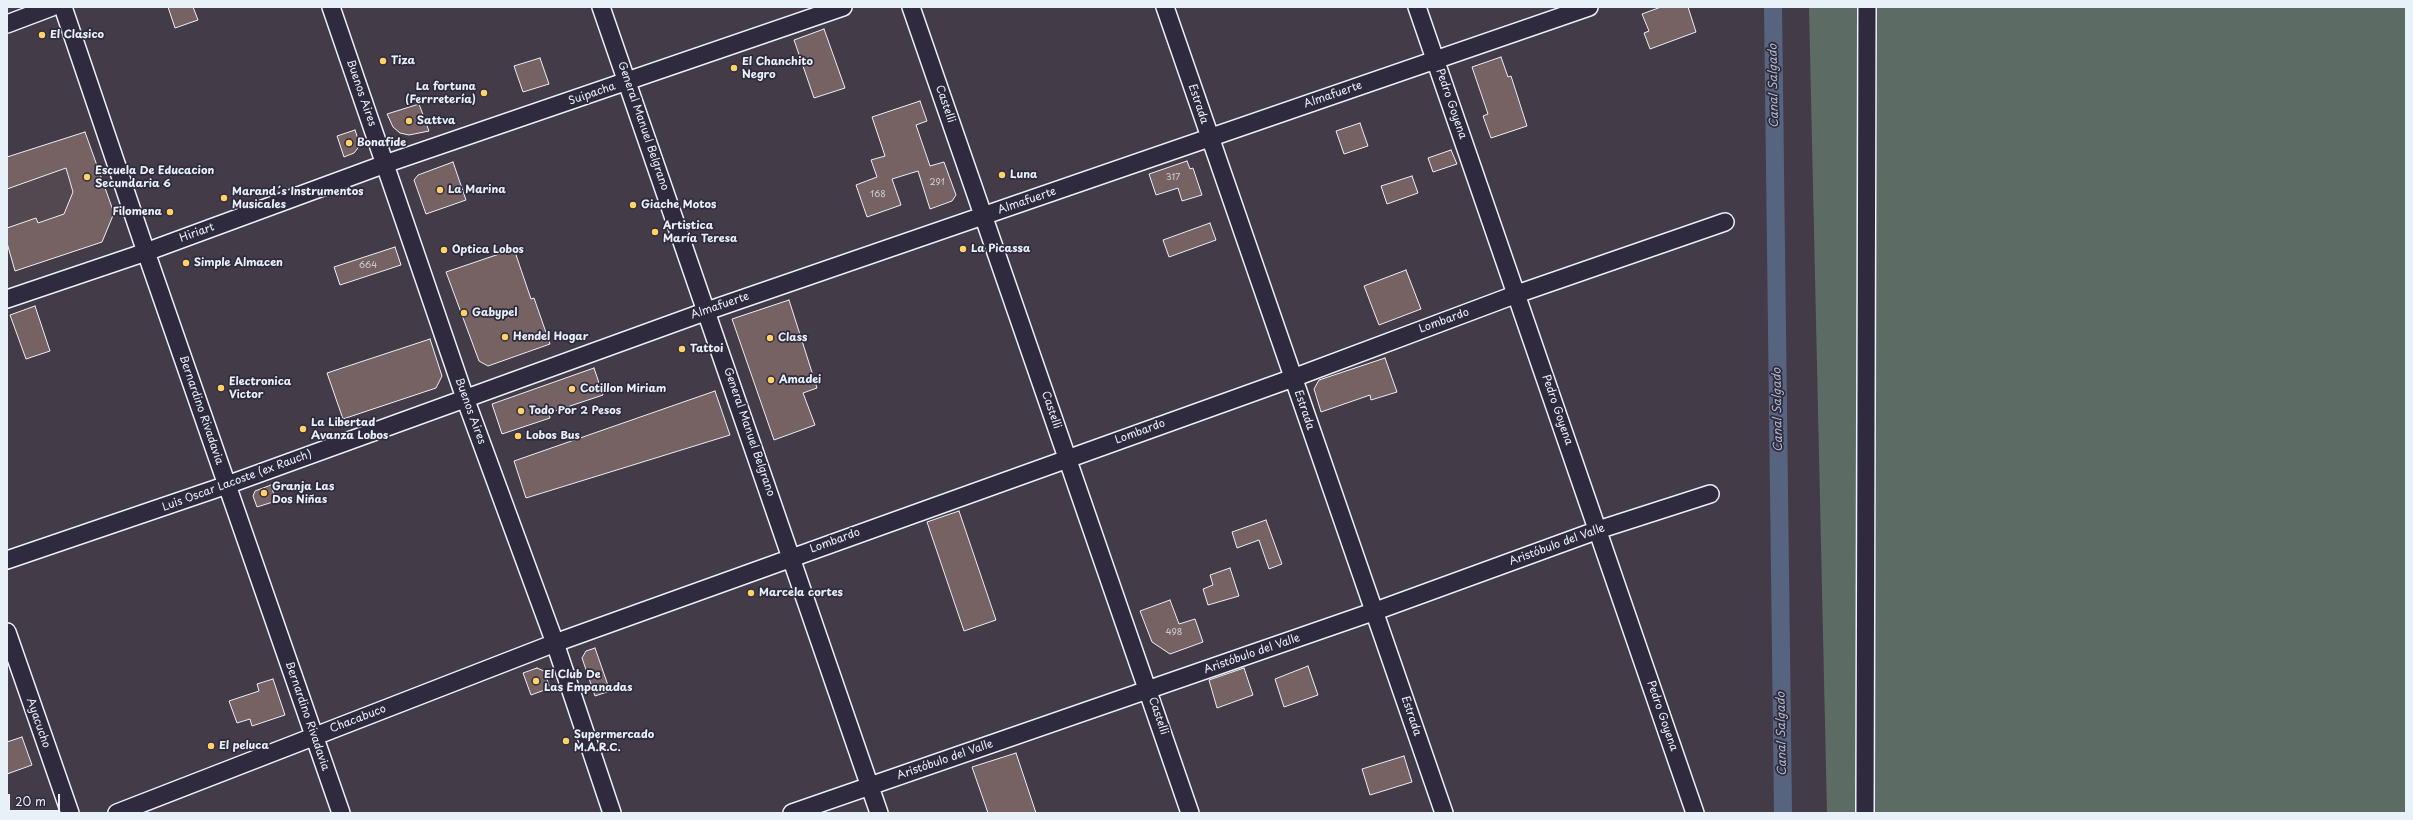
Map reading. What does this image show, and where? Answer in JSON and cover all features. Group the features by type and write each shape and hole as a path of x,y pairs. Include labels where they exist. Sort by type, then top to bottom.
{"street":[{"path":"7,24 52,7"},
{"name":"Bernardino Rivadavia","path":"63,7 226,485 341,813"},
{"name":"Buenos Aires","path":"331,7 465,398 555,643 612,813"},
{"name":"General Manuel Belgrano","path":"601,7 879,813"},
{"name":"Suipacha","path":"385,164 843,7"},
{"name":"Castelli","path":"911,7 1149,690 1190,813"},
{"name":"Estrada","path":"1165,7 1444,813"},
{"name":"Pedro Goyena","path":"1417,7 1695,813"},
{"name":"Almafuerte","path":"465,398 707,311 1589,7"},
{"path":"1865,813 1867,7"},
{"name":"Hiriart","path":"7,299 146,252 385,164"},
{"name":"Lombardo","path":"555,643 791,556 1293,378 1517,294 1725,222"},
{"name":"Luis Oscar Lacoste (ex Rauch)","path":"7,560 226,485 465,398"},
{"name":"Aristóbulo del Valle","path":"792,813 1374,611 1598,530 1710,494"},
{"name":"Ayacucho","path":"7,632 70,813"},
{"name":"Chacabuco","path":"117,813 555,643"}],"shaded area":[{"path":"85,132 114,213 102,242 15,271 7,243 7,157"}],"green space":[{"path":"1809,7 2406,7 2406,813 1827,813"}],"building":[{"path":"168,7 193,7 198,20 175,28"},
{"path":"1661,7 1688,7 1696,32 1650,49 1644,33 1649,31 1642,14"},
{"path":"824,29 845,88 814,98 794,40"},
{"path":"1501,57 1508,77 1511,76 1527,126 1491,138 1483,116 1488,114 1472,67"},
{"path":"540,58 549,84 523,92 514,66"},
{"path":"920,101 927,121 916,125 930,166 944,162 956,195 952,201 930,209 918,171 892,179 901,205 867,217 856,185 877,177 871,160 885,156 872,117"},
{"path":"419,104 429,131 409,135 400,133 393,127 387,114"},
{"path":"1360,123 1368,146 1344,154 1336,131"},
{"path":"355,130 359,142 358,148 354,153 344,157 337,136"},
{"path":"85,132 114,213 102,242 15,271 7,243 7,228 36,218 38,223 64,214 73,192 66,168 7,189 7,157"},
{"path":"1451,150 1457,164 1433,172 1428,158"},
{"path":"1187,161 1190,169 1193,168 1202,195 1182,201 1178,188 1156,195 1149,174"},
{"name":"La Marina","path":"453,162 466,200 426,214 414,180 418,175"},
{"path":"1412,176 1418,193 1387,204 1381,186"},
{"path":"1210,223 1216,240 1169,257 1163,240"},
{"path":"395,247 401,265 340,285 334,267"},
{"path":"514,249 531,299 534,298 550,344 488,366 479,361 446,272"},
{"path":"1406,270 1421,309 1379,325 1364,286"},
{"path":"789,300 817,388 803,393 815,425 774,440 732,319"},
{"path":"35,306 50,351 26,359 10,315"},
{"path":"430,339 442,376 436,388 343,419 327,373"},
{"path":"1385,358 1397,392 1371,400 1370,395 1321,412 1314,389 1319,380"},
{"path":"594,368 603,395 549,413 550,418 502,434 492,404"},
{"path":"715,391 730,435 526,498 514,461"},
{"name":"Granja Las Dos Niñas","path":"271,485 276,501 257,507 253,496 255,491"},
{"path":"959,511 996,620 964,631 927,522"},
{"path":"1266,520 1282,564 1269,569 1259,540 1237,548 1232,532"},
{"path":"1230,568 1239,596 1208,605 1203,589 1213,585 1210,575"},
{"path":"1170,600 1179,624 1195,619 1203,642 1170,654 1152,642 1140,611"},
{"path":"595,648 610,691 595,696 582,658 586,651"},
{"path":"1308,666 1318,695 1284,707 1275,679"},
{"path":"537,668 544,671 550,688 531,695 523,673"},
{"path":"1244,668 1253,695 1217,708 1209,680"},
{"path":"273,679 285,715 252,726 250,719 237,723 229,701 259,691 257,684"},
{"path":"22,737 32,765 7,774 7,742"},
{"path":"1016,753 1036,813 988,813 972,767"},
{"path":"1404,756 1412,782 1370,795 1362,769"}],"waterway":[{"name":"Canal Salgado","path":"1773,7 1783,813"}],"place":[{"name":"El Clasico","path":"42,35"},
{"name":"Tiza","path":"383,61"},
{"name":"El Chanchito Negro","path":"734,68"},
{"name":"La fortuna (Ferrretería)","path":"484,93"},
{"name":"Sattva","path":"409,121"},
{"name":"Bonafide","path":"349,143"},
{"name":"Luna","path":"1002,175"},
{"name":"Escuela De Educacion Secundaria 6","path":"87,177"},
{"name":"La Marina","path":"440,190"},
{"name":"Marand´s Instrumentos Musicales","path":"224,198"},
{"name":"Giache Motos","path":"633,205"},
{"name":"Filomena","path":"170,212"},
{"name":"Artistica María Teresa","path":"655,232"},
{"name":"La Picassa","path":"963,249"},
{"name":"Optica Lobos","path":"444,250"},
{"name":"Simple Almacen","path":"186,263"},
{"name":"Gabypel","path":"464,313"},
{"name":"Hendel Hogar","path":"505,337"},
{"name":"Class","path":"770,338"},
{"name":"Tattoi","path":"682,349"},
{"name":"Amadei","path":"771,380"},
{"name":"Electronica Victor","path":"221,388"},
{"name":"Cotillon Miriam","path":"572,389"},
{"name":"Todo Por 2 Pesos","path":"521,411"},
{"name":"La Libertad Avanza Lobos","path":"303,429"},
{"name":"Lobos Bus","path":"518,436"},
{"name":"Granja Las Dos Niñas","path":"264,493"},
{"name":"Marcela cortes","path":"751,593"},
{"name":"El Club De Las Empanadas","path":"536,681"},
{"name":"Supermercado M.A.R.C.","path":"566,741"},
{"name":"El peluca","path":"211,746"}]}
